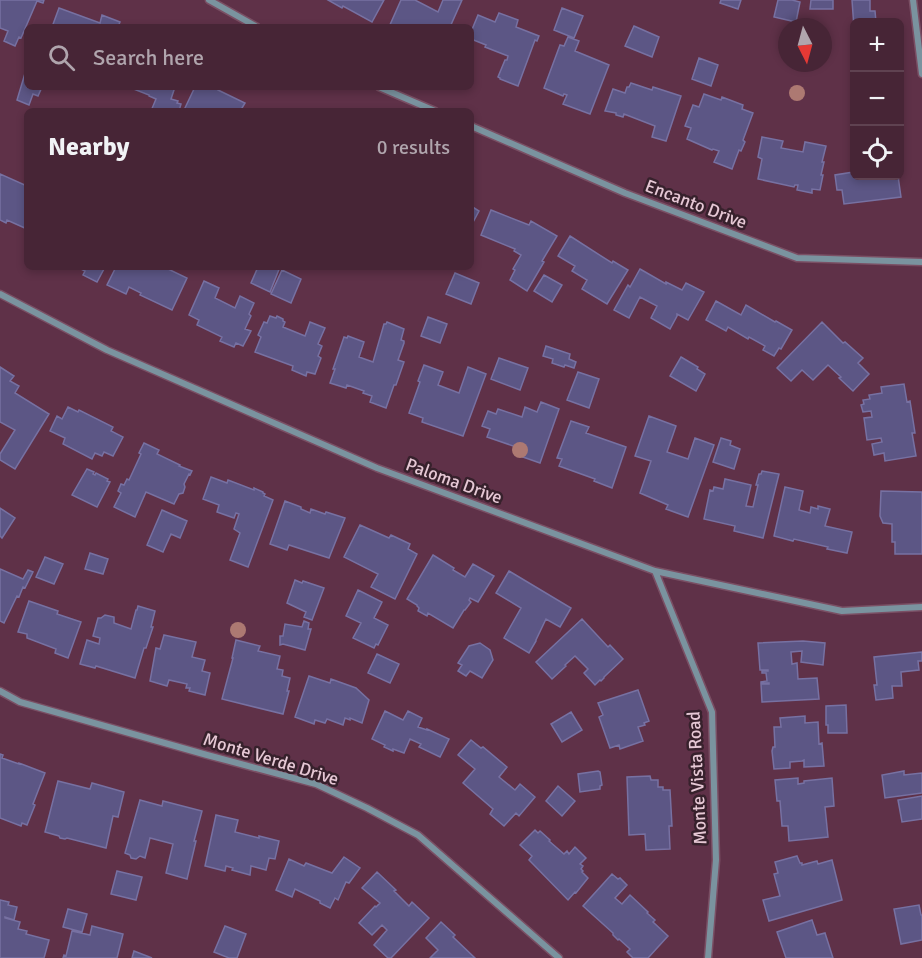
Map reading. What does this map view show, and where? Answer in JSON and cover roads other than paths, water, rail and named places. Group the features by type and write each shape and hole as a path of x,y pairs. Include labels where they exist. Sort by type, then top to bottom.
{"street":[{"path":"209,0 252,24"},
{"path":"913,0 922,74"},
{"path":"386,90 428,108"},
{"name":"Encanto Drive","path":"474,127 625,193 797,258 922,262"},
{"name":"Paloma Drive","path":"0,294 107,350 377,468 655,571 842,611 922,607"},
{"name":"Monte Vista Road","path":"655,571 712,712 716,860 708,958"},
{"name":"Monte Verde Drive","path":"0,691 20,702 316,784 367,808 418,835 559,958"}]}
